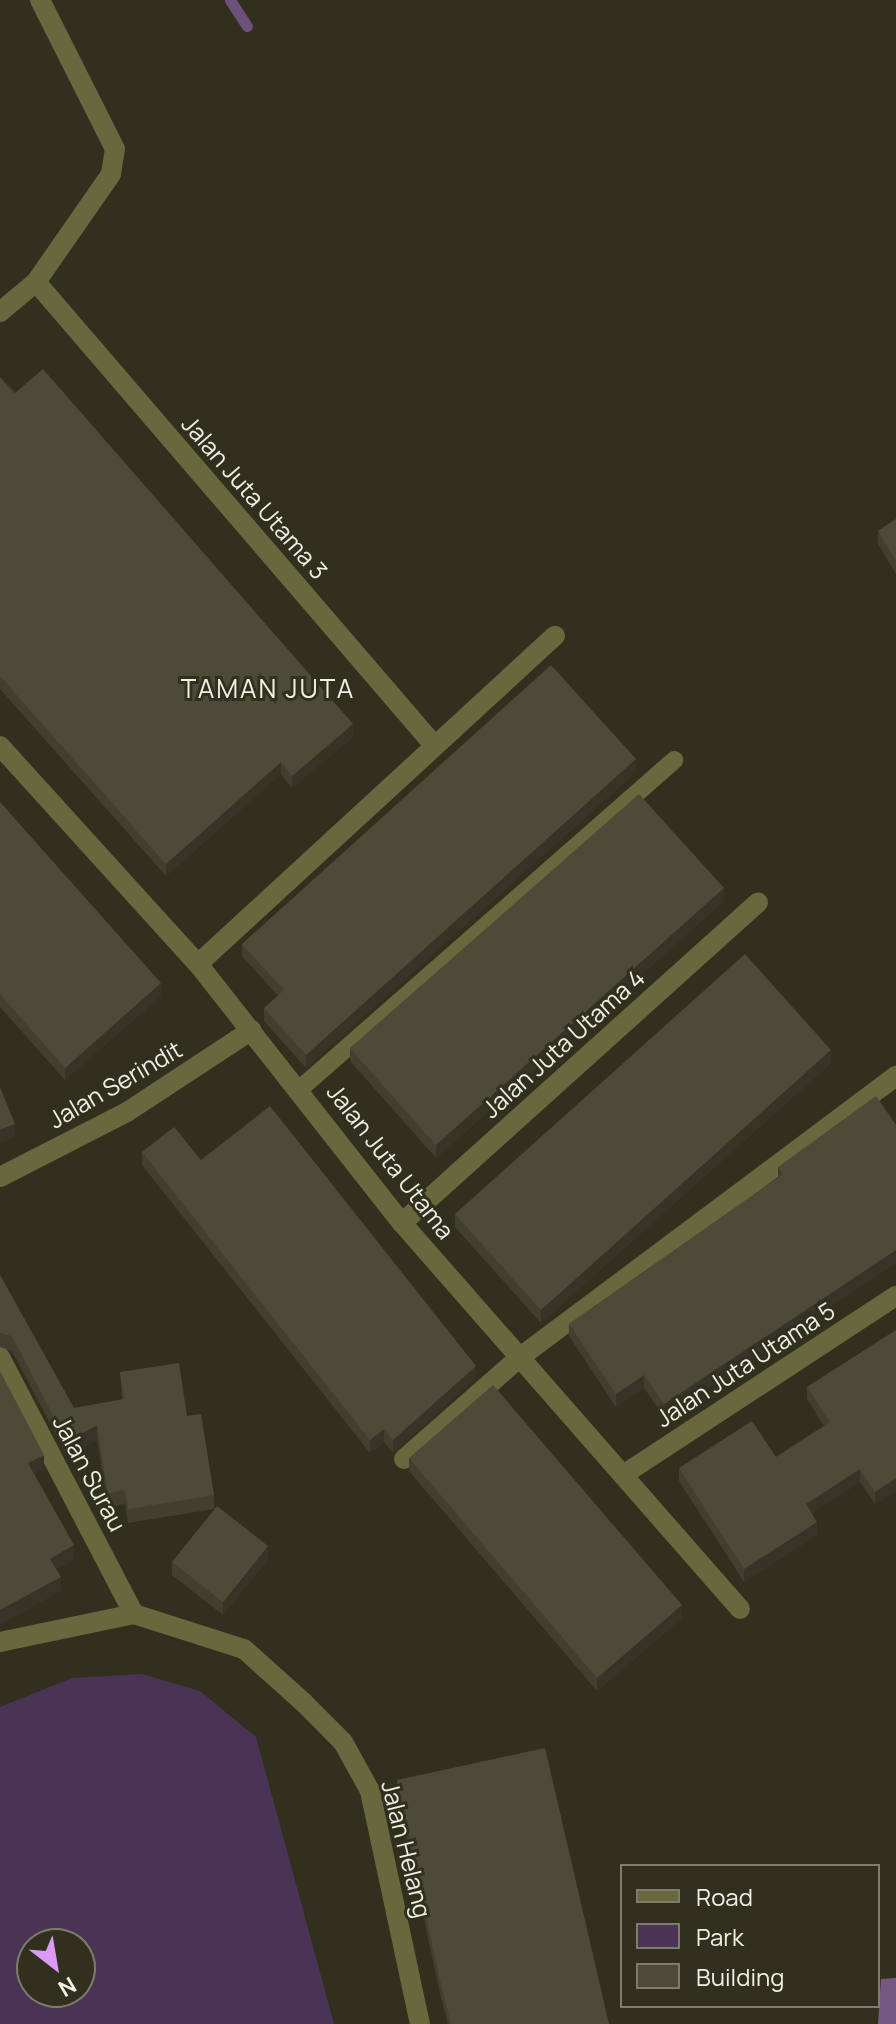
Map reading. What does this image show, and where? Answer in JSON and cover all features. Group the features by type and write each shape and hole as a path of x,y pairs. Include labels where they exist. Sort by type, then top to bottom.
{"street":[{"path":"0,312 36,282 111,174 115,149 40,0"},
{"name":"Jalan Juta Utama 3","path":"36,282 434,745"},
{"path":"198,964 555,636"},
{"name":"Jalan Juta Utama","path":"0,746 198,964 301,1088 402,1223 740,1609"},
{"name":"Jalan Juta Utama 4","path":"402,1223 758,902"},
{"name":"Jalan Serindit","path":"0,1177 127,1112 252,1030"},
{"path":"404,1459 519,1358 893,1077"},
{"name":"Jalan Juta Utama 5","path":"623,1475 896,1296"},
{"name":"Jalan Surau","path":"0,1357 134,1614"},
{"name":"Jalan Helang","path":"0,1642 134,1614 244,1649 343,1742 370,1791 420,2024"}],"lane":[{"path":"301,1088 675,760"}],"green space":[{"path":"142,1674 200,1691 256,1737 334,2024 0,2024 0,1707 72,1678"}],"shaded area":[{"path":"896,1978 896,2024 878,2024 881,1979"}],"building":[{"path":"43,369 353,724 292,776 281,762 166,864 0,676 0,377 14,394"},
{"path":"896,519 896,561 878,531"},
{"path":"551,665 636,759 306,1055 264,1008 284,990 242,944"},
{"path":"639,794 724,888 436,1145 350,1048"},
{"path":"0,802 161,983 65,1068 0,994"},
{"path":"745,954 831,1050 541,1310 455,1214"},
{"path":"0,1087 15,1124 0,1130"},
{"path":"876,1096 896,1125 896,1250 664,1404 644,1375 616,1394 569,1324 783,1174 778,1167"},
{"path":"270,1106 476,1366 393,1440 384,1429 370,1440 142,1152 174,1127 201,1160"},
{"path":"0,1275 74,1408 124,1399 120,1372 179,1363 187,1416 201,1414 214,1495 128,1509 125,1490 108,1493 97,1425 67,1442 12,1336 0,1333"},
{"path":"896,1330 896,1478 875,1492 860,1469 806,1504 817,1522 744,1569 679,1468 752,1421 776,1457 830,1422 807,1387"},
{"path":"0,1371 44,1455 28,1463 74,1545 50,1559 61,1577 0,1610"},
{"path":"493,1385 682,1605 597,1678 409,1458"},
{"path":"217,1506 268,1546 223,1602 172,1562"},
{"path":"545,1748 609,2024 451,2024 397,1780"}],"waterway":[{"path":"230,0 247,26"}],"district":[{"name":"TAMAN JUTA","path":"268,689"}]}
